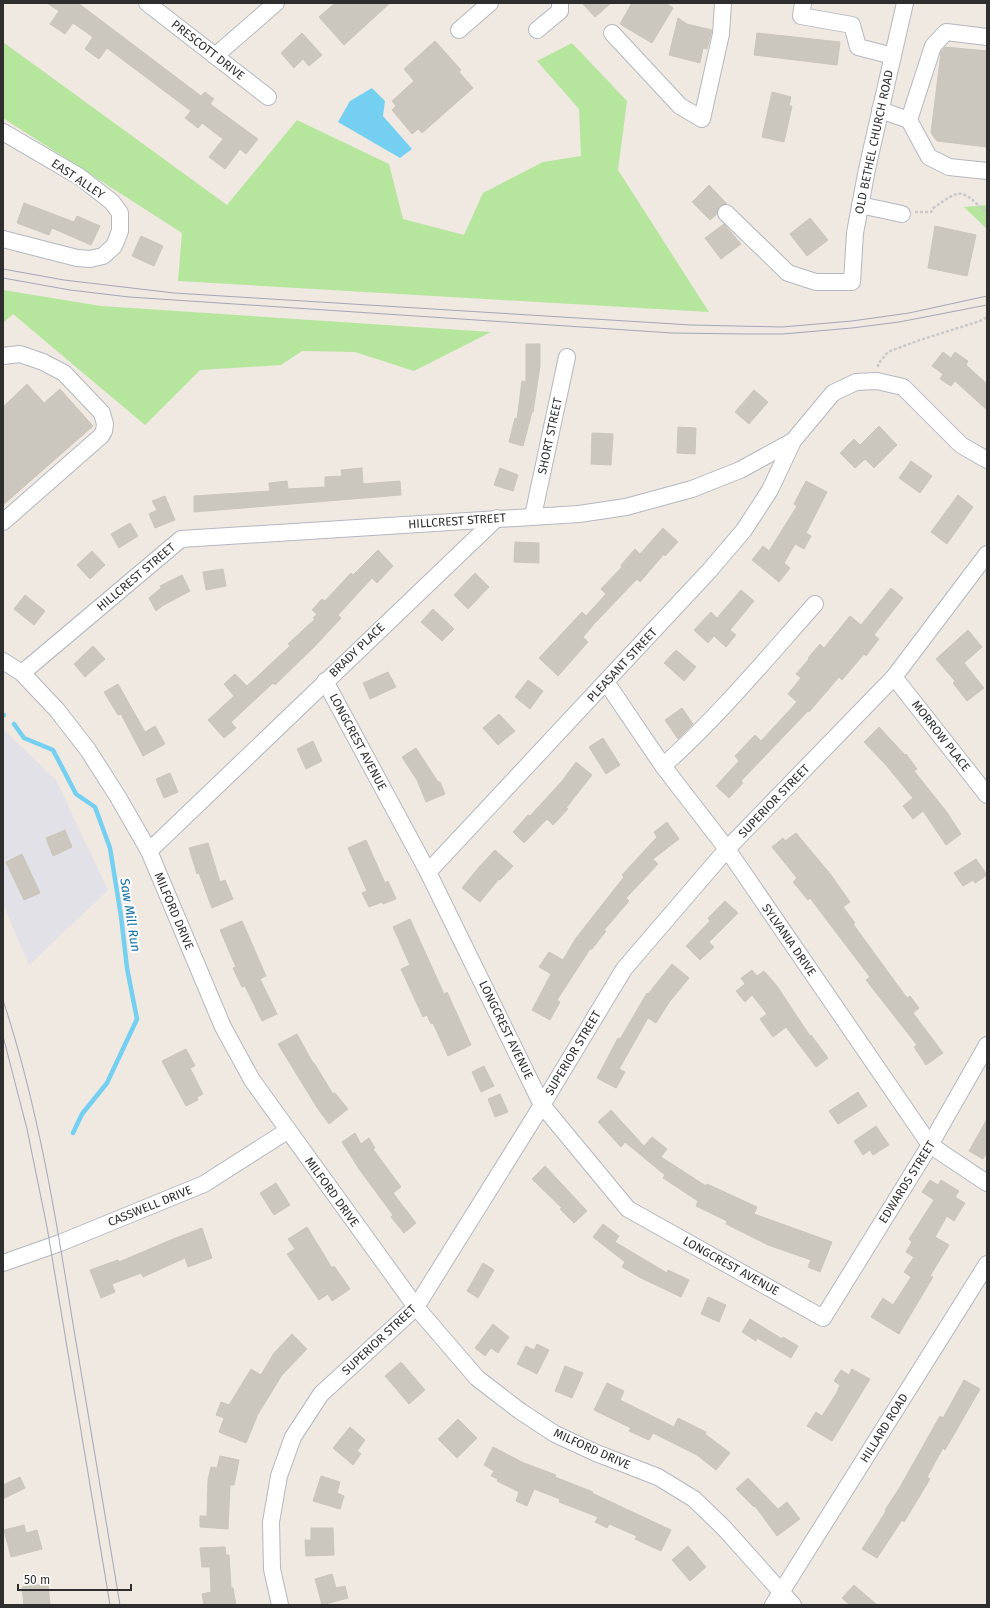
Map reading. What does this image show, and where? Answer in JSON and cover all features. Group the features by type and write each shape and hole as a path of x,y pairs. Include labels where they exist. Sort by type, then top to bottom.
{"street":[{"name":"PRESCOTT DRIVE","path":"148,3 268,98"},
{"path":"215,56 276,3"},
{"path":"459,30 490,3"},
{"path":"537,30 560,10 560,3"},
{"path":"612,33 680,106 702,119 721,34 723,3"},
{"path":"803,3 801,16 852,25 858,46 893,56"},
{"name":"OLD BETHEL CHURCH ROAD","path":"726,214 788,273 816,282 852,282 855,233 860,205 905,3"},
{"path":"909,120 933,46 946,32 987,37"},
{"path":"880,110 909,120 929,157 949,167 987,171"},
{"name":"EAST ALLEY","path":"3,132 80,177 112,202 120,213 120,231 114,246 103,256 90,259 77,258 3,239"},
{"path":"860,205 902,214"},
{"path":"3,356 20,354 43,362 64,373 102,413 105,424 104,431 101,436 3,522"},
{"name":"SHORT STREET","path":"533,516 567,357"},
{"name":"HILLCREST STREET","path":"22,673 181,539 579,514 626,507 692,489 740,470 793,441 833,393 856,382 877,382 903,387 961,444 987,460"},
{"name":"PLEASANT STREET","path":"428,872 709,571 744,530 770,490 793,441"},
{"name":"BRADY PLACE","path":"149,851 497,518"},
{"name":"SUPERIOR STREET","path":"280,1605 272,1569 271,1522 279,1476 293,1437 321,1394 416,1307 624,970 727,849 894,677 987,554"},
{"path":"663,766 693,739 815,604"},
{"name":"MILFORD DRIVE","path":"3,661 22,673 57,710 88,750 118,797 149,851 223,1027 252,1080 287,1131 416,1307 477,1378 520,1411 555,1434 596,1453 658,1477 694,1499 724,1528 777,1599 793,1605"},
{"name":"MORROW PLACE","path":"894,677 987,795"},
{"name":"LONGCREST AVENUE","path":"325,681 428,872 542,1105 628,1209 823,1318"},
{"name":"SYLVANIA DRIVE","path":"606,682 663,766 727,849 930,1145 987,1183"},
{"name":"EDWARDS STREET","path":"823,1318 930,1145 987,1045"},
{"name":"CASSWELL DRIVE","path":"3,1263 55,1244 204,1184 287,1131"},
{"name":"HILLARD ROAD","path":"777,1599 987,1264"}],"path":[{"path":"902,214 931,212 932,209 948,198 960,193 965,194 987,213"},
{"path":"877,382 878,364 888,352 980,321 987,317"}],"shaded area":[{"path":"3,729 56,780 108,890 29,965 3,904"}],"green space":[{"path":"3,42 227,205 297,120 389,164 403,219 464,235 483,193 543,162 581,156 579,109 537,61 572,43 627,101 618,170 709,312 178,281 182,233 3,118"},
{"path":"987,205 987,229 964,207"},
{"path":"3,290 101,306 491,332 414,371 355,352 302,351 281,365 200,370 145,425 13,314 3,323"}],"water":[{"path":"372,88 385,101 383,116 412,149 400,158 338,122 350,101"}],"building":[{"path":"47,3 78,3 201,96 205,92 214,99 210,104 258,139 246,154 240,149 225,169 209,157 223,139 202,123 198,128 185,118 191,111 107,48 99,59 85,49 93,37 73,23 65,34 50,24 59,11"},
{"path":"335,3 390,3 344,45 319,17"},
{"path":"582,3 611,3 595,17"},
{"path":"632,3 666,3 673,8 652,43 620,24"},
{"path":"678,18 687,24 712,30 707,49 703,48 700,63 669,55"},
{"path":"302,33 322,55 309,66 303,59 294,68 281,53"},
{"path":"757,33 840,42 837,65 754,55"},
{"path":"435,41 461,70 459,72 473,88 422,133 418,129 412,134 392,110 396,106 392,101 414,81 404,69"},
{"path":"945,47 987,51 987,147 937,141 931,133 941,52"},
{"path":"772,92 791,97 789,106 792,106 784,142 762,137"},
{"path":"709,185 727,204 719,206 717,214 710,220 692,202"},
{"path":"24,203 74,222 77,216 100,226 91,245 52,228 49,235 17,223"},
{"path":"810,218 828,240 807,256 790,234"},
{"path":"724,224 741,244 721,259 705,238"},
{"path":"935,226 976,235 967,276 928,268"},
{"path":"141,236 163,246 154,266 132,256"},
{"path":"526,344 540,344 540,366 533,412 523,446 509,442 515,418 517,419 522,381 526,382"},
{"path":"943,352 951,358 955,352 968,361 966,365 987,384 987,410 955,381 951,386 940,379 943,374 932,366"},
{"path":"27,384 44,403 60,389 93,426 3,505 3,407"},
{"path":"754,390 768,402 749,424 735,412"},
{"path":"879,426 897,445 874,468 865,459 855,468 840,453 854,439 860,445"},
{"path":"678,427 696,428 695,454 677,453"},
{"path":"592,433 613,434 611,465 591,464"},
{"path":"911,461 932,476 920,493 899,478"},
{"path":"362,468 363,484 400,481 401,495 194,512 194,496 270,491 269,483 287,481 288,489 325,487 325,477 342,476 341,470"},
{"path":"500,468 518,475 513,491 494,485"},
{"path":"806,481 827,492 806,533 811,536 804,549 795,544 784,563 790,568 779,582 752,560 763,546 769,551 797,506 794,504"},
{"path":"958,495 973,507 947,544 931,532"},
{"path":"165,496 175,520 155,528 149,514 157,510 152,501"},
{"path":"130,523 138,536 119,548 111,534"},
{"path":"663,528 678,542 665,556 664,554 640,582 637,579 594,624 583,637 588,642 558,676 539,658 582,612 586,616 606,594 601,589 622,567 621,565 635,549 640,554"},
{"path":"515,542 539,543 539,563 514,562"},
{"path":"378,550 393,566 377,583 372,578 338,615 341,618 315,646 275,685 273,683 231,722 236,728 224,738 208,720 234,696 224,684 235,674 247,686 290,646 288,644 315,619 313,618 317,614 312,610 322,599 325,601 351,573 353,575"},
{"path":"92,551 105,565 90,579 77,565"},
{"path":"223,569 226,586 206,590 203,572"},
{"path":"475,573 489,587 468,609 454,595"},
{"path":"182,575 190,591 162,606 156,611 149,598 161,588 160,586"},
{"path":"891,588 903,598 874,635 879,639 866,656 864,654 842,680 839,677 809,712 808,711 741,781 743,783 729,798 716,786 739,761 735,756 755,735 761,741 797,702 788,694 801,678 796,674 809,659 808,658 820,644 824,648 850,616 861,625"},
{"path":"741,590 754,601 730,630 736,635 726,647 714,636 708,643 694,630 711,612 717,618"},
{"path":"25,595 45,611 34,625 14,609"},
{"path":"433,609 454,629 442,641 421,622"},
{"path":"968,630 982,647 964,663 984,688 967,701 953,683 955,681 936,659"},
{"path":"93,646 105,659 85,677 74,664"},
{"path":"676,650 696,667 684,681 664,663"},
{"path":"388,672 396,687 370,699 363,683"},
{"path":"528,680 543,691 530,709 515,697"},
{"path":"118,684 145,732 155,726 165,744 143,756 121,714 118,715 104,692"},
{"path":"682,708 693,724 678,739 665,720"},
{"path":"499,714 515,731 498,745 483,728"},
{"path":"879,727 905,755 906,754 917,769 914,771 946,811 961,834 946,845 923,811 913,819 903,806 913,798 886,765 864,742"},
{"path":"603,738 620,765 606,774 589,747"},
{"path":"313,741 322,761 306,769 297,749"},
{"path":"416,748 438,782 440,782 445,794 426,802 417,780 402,757"},
{"path":"576,762 592,775 566,808 568,809 553,825 547,819 524,843 513,832 562,781"},
{"path":"170,773 178,792 164,798 156,779"},
{"path":"667,822 679,839 653,859 658,864 626,898 629,901 604,930 606,931 592,949 590,949 557,1000 560,1002 550,1020 532,1010 551,974 539,967 549,952 563,960 576,938 624,877 622,875 657,837 654,832"},
{"path":"65,830 72,847 53,856 46,838"},
{"path":"796,833 831,875 850,902 843,907 855,923 853,924 907,998 910,996 919,1008 913,1013 943,1053 926,1065 914,1047 917,1045 866,980 870,977 810,898 808,900 793,882 797,878 772,847 783,838 785,841"},
{"path":"366,840 385,883 388,881 396,899 369,907 362,893 367,891 348,848"},
{"path":"208,843 220,882 225,880 233,899 212,908 199,873 197,874 189,848"},
{"path":"495,850 513,866 500,880 499,879 480,902 462,888"},
{"path":"22,854 40,893 24,900 6,862"},
{"path":"976,859 987,875 975,883 973,880 963,886 954,873"},
{"path":"725,901 738,913 709,942 714,947 700,960 686,946 710,921 708,918"},
{"path":"410,919 444,994 447,992 471,1045 448,1056 433,1023 431,1024 427,1015 423,1017 401,969 410,965 393,927"},
{"path":"242,921 266,976 260,979 277,1014 262,1021 245,986 242,987 233,968 236,967 220,930"},
{"path":"672,964 689,978 670,1001 656,1023 648,1018 619,1069 625,1072 616,1088 597,1078 618,1038 620,1039 647,993 648,994"},
{"path":"752,970 757,976 764,971 777,986 810,1036 811,1035 828,1058 816,1067 786,1027 773,1037 760,1019 767,1014 752,995 745,1002 736,991 745,984 741,978"},
{"path":"297,1034 313,1063 333,1094 335,1093 348,1109 329,1124 318,1109 278,1044"},
{"path":"186,1049 195,1066 190,1068 203,1094 197,1097 198,1100 186,1106 162,1061"},
{"path":"484,1066 494,1086 481,1092 472,1072"},
{"path":"858,1092 867,1106 838,1124 829,1111"},
{"path":"500,1094 508,1112 495,1117 488,1099"},
{"path":"611,1110 644,1146 652,1137 667,1149 661,1157 706,1186 707,1184 757,1207 754,1214 832,1242 820,1272 808,1267 811,1260 768,1245 726,1224 727,1221 696,1206 698,1201 663,1178 665,1175 625,1142 621,1147 598,1122"},
{"path":"987,1119 987,1152 983,1159 969,1151"},
{"path":"876,1126 889,1145 873,1155 870,1150 863,1155 854,1141"},
{"path":"355,1133 361,1144 369,1138 375,1148 373,1149 401,1187 393,1193 416,1223 404,1233 391,1217 393,1215 359,1169 342,1142"},
{"path":"545,1166 587,1211 574,1223 560,1209 562,1208 532,1179"},
{"path":"930,1180 938,1185 941,1180 959,1191 955,1197 965,1203 954,1221 947,1216 935,1237 949,1245 930,1276 933,1277 899,1334 871,1317 883,1298 893,1305 911,1277 904,1272 914,1257 906,1252 912,1242 909,1239 934,1200 922,1192"},
{"path":"276,1183 290,1205 274,1215 260,1193"},
{"path":"603,1224 619,1236 615,1242 667,1273 668,1270 689,1280 681,1297 622,1267 625,1262 593,1237"},
{"path":"307,1227 332,1268 334,1266 350,1289 332,1301 328,1294 319,1300 287,1254 295,1249 288,1239"},
{"path":"202,1228 212,1258 188,1267 185,1258 143,1277 141,1273 112,1284 115,1292 101,1298 90,1270 118,1260 119,1262"},
{"path":"483,1263 494,1270 478,1298 467,1291"},
{"path":"708,1297 726,1305 719,1322 701,1314"},
{"path":"750,1319 782,1339 783,1337 798,1346 791,1358 757,1338 756,1341 742,1332"},
{"path":"493,1324 509,1337 498,1353 491,1348 485,1356 475,1348"},
{"path":"292,1334 307,1349 282,1375 258,1414 246,1443 219,1432 224,1418 216,1415 221,1402 229,1405 251,1369 261,1375 274,1353"},
{"path":"537,1344 549,1350 537,1374 517,1364 526,1346 534,1350"},
{"path":"401,1362 425,1390 409,1404 385,1376"},
{"path":"565,1366 583,1373 572,1398 555,1391"},
{"path":"852,1369 870,1379 832,1441 807,1426 816,1412 822,1416 836,1394 840,1385 834,1381 841,1370 849,1375"},
{"path":"964,1380 980,1389 945,1450 943,1448 927,1477 930,1479 904,1522 902,1520 877,1558 862,1549 886,1511 885,1510 900,1487 940,1416 943,1418"},
{"path":"607,1383 624,1391 620,1400 674,1427 678,1418 706,1432 705,1434 730,1453 716,1470 697,1455 653,1433 649,1440 629,1431 631,1428 594,1410"},
{"path":"458,1419 477,1438 457,1458 438,1439"},
{"path":"350,1427 365,1440 357,1451 361,1454 353,1465 333,1448"},
{"path":"493,1447 524,1463 556,1475 555,1477 593,1492 592,1493 671,1530 661,1551 635,1539 637,1536 609,1524 607,1528 595,1522 598,1517 559,1502 560,1499 534,1489 527,1506 516,1501 519,1492 497,1481 498,1479 491,1476 494,1471 484,1465"},
{"path":"220,1456 239,1460 234,1485 230,1485 228,1529 200,1527 200,1516 207,1516 208,1480 211,1467 217,1468"},
{"path":"321,1476 340,1482 337,1493 344,1496 340,1509 313,1501"},
{"path":"20,1477 25,1488 3,1499 3,1485"},
{"path":"748,1478 778,1509 787,1502 800,1519 777,1536 755,1506 754,1507 736,1489"},
{"path":"24,1525 26,1533 37,1530 42,1549 11,1557 4,1530"},
{"path":"311,1528 333,1528 334,1555 306,1556 305,1540 311,1540"},
{"path":"688,1546 706,1567 690,1581 672,1560"},
{"path":"225,1547 226,1555 229,1555 231,1588 233,1588 236,1605 204,1605 202,1594 211,1592 210,1567 202,1567 200,1548"},
{"path":"332,1574 336,1588 345,1586 348,1598 322,1605 315,1579"},
{"path":"48,1584 50,1605 24,1605 22,1587"},
{"path":"854,1585 877,1605 850,1605 842,1598"}],"waterway":[{"name":"Saw Mill Run","path":"14,724 24,738 53,750 76,794 95,807 110,848 121,916 127,968 137,1019 107,1083 82,1114 73,1133"}],"tram line":[{"path":"3,269 64,280 174,293 691,325 782,327 852,321 909,313 987,296"},
{"path":"3,278 70,290 129,297 672,333 783,334 852,328 899,322 987,305"},
{"path":"3,1000 26,1078 52,1198 120,1605"},
{"path":"3,1036 27,1129 47,1227 110,1605"}]}
